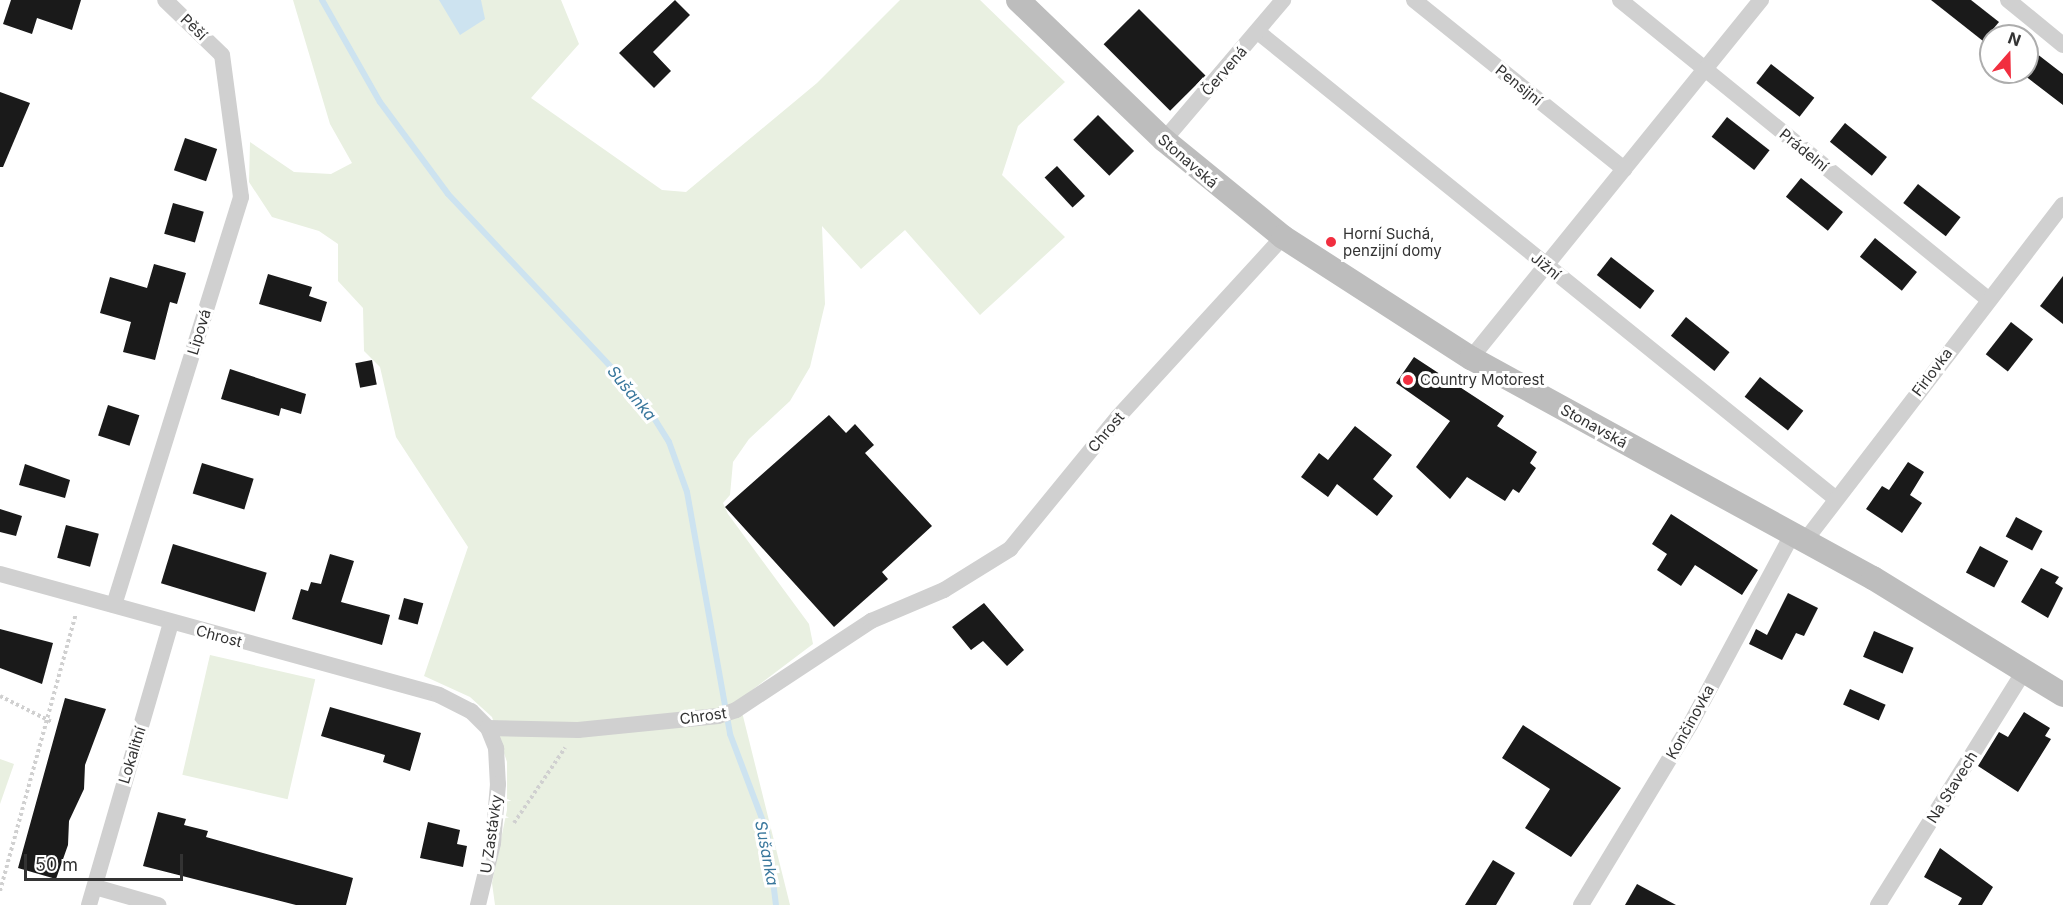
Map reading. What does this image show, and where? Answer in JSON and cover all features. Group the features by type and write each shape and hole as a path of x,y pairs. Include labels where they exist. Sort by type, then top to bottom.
{"main road":[{"name":"Stonavská","path":"1018,0 1164,140 1283,237 1471,358 1798,539 2025,670 2063,695"}],"street":[{"name":"Pěší","path":"165,0 222,55"},
{"name":"Červená","path":"1164,140 1283,0"},
{"name":"Pensijní","path":"1414,0 1624,170"},
{"name":"Prádelní","path":"1620,0 1988,299"},
{"path":"1471,358 1761,0"},
{"path":"2008,0 2063,45"},
{"name":"Jižní","path":"1258,32 1546,267 1835,498"},
{"name":"Lipová","path":"114,605 241,197 222,55"},
{"name":"Firlovka","path":"1798,539 1835,498 2063,205"},
{"name":"Chrost","path":"0,574 439,695 471,711 488,728 578,730 718,716 736,710 871,621 944,590 1010,549 1118,417 1283,237"},
{"name":"Končinovka","path":"1581,905 1690,725 1798,539"},
{"name":"Lokalitní","path":"89,905 171,622"},
{"name":"Na Stavech","path":"1878,905 2025,670"},
{"name":"U Zastávky","path":"478,905 497,813 496,748 488,728"},
{"path":"95,887 158,905"}],"path":[{"path":"0,891 81,596"},
{"path":"0,696 45,721 52,722"},
{"path":"509,832 578,730"}],"green space":[{"path":"293,0 561,0 579,44 531,98 662,190 686,192 817,83 900,0 980,0 1065,82 1018,126 1002,175 1065,237 980,315 905,230 861,269 822,226 825,304 810,367 790,401 749,439 733,462 730,495 723,503 728,514 809,624 813,644 739,700 790,905 495,905 492,883 507,810 507,762 492,717 470,697 424,676 468,547 396,437 380,367 364,351 363,308 338,281 338,244 319,231 272,217 249,182 250,142 294,172 331,174 352,163 330,124"},
{"path":"210,655 315,679 288,799 182,775"},
{"path":"0,759 14,764 0,804"}],"water":[{"path":"439,0 481,0 485,19 460,35"}],"building":[{"path":"11,0 81,0 72,30 37,18 32,34 3,24"},
{"path":"675,0 690,15 653,52 671,71 654,88 619,53"},
{"path":"1931,0 1971,0 1999,22 1997,24 1979,24 1979,38"},
{"path":"1139,9 1205,75 1170,111 1104,44"},
{"path":"2039,55 2063,74 2063,105 2036,84 2039,84"},
{"path":"1771,64 1814,98 1800,117 1756,83"},
{"path":"0,92 30,103 3,167 0,167"},
{"path":"1098,115 1134,151 1109,176 1073,140"},
{"path":"1727,117 1770,150 1754,170 1712,137"},
{"path":"1845,123 1887,157 1872,176 1830,142"},
{"path":"185,138 217,149 206,181 174,170"},
{"path":"1057,166 1085,196 1073,208 1045,178"},
{"path":"1801,178 1843,212 1828,231 1786,197"},
{"path":"1918,184 1961,217 1946,236 1903,203"},
{"path":"173,203 204,212 195,243 164,234"},
{"path":"1875,238 1917,272 1902,291 1860,257"},
{"path":"1611,257 1654,291 1640,309 1597,275"},
{"path":"154,264 186,273 177,304 170,302 155,360 123,352 131,322 100,313 110,277 147,288"},
{"path":"268,274 312,287 309,296 327,302 321,322 259,304"},
{"path":"2063,276 2063,324 2040,306"},
{"path":"1686,317 1730,352 1714,371 1671,336"},
{"path":"2011,322 2033,339 2008,372 1986,354"},
{"path":"1414,357 1504,416 1497,426 1537,452 1530,463 1536,468 1519,493 1513,489 1505,501 1467,477 1450,499 1416,467 1450,421 1396,383"},
{"path":"372,360 377,385 360,388 355,363"},
{"path":"230,369 306,394 301,414 281,408 279,416 221,399"},
{"path":"1760,377 1803,411 1788,431 1745,397"},
{"path":"108,405 139,415 129,446 98,435"},
{"path":"829,415 846,433 855,424 874,445 865,453 932,526 882,572 888,579 834,627 725,507"},
{"path":"1355,426 1392,455 1373,479 1393,496 1377,516 1337,484 1328,497 1301,477 1319,453 1328,460"},
{"path":"1908,462 1924,472 1910,495 1922,503 1902,533 1866,509 1882,486 1889,490"},
{"path":"202,463 254,479 244,509 193,494"},
{"path":"25,464 70,480 65,498 19,485"},
{"path":"0,509 22,516 16,536 0,532"},
{"path":"1671,514 1758,570 1742,595 1695,565 1681,586 1657,570 1667,554 1652,544"},
{"path":"2016,517 2042,531 2032,551 2006,536"},
{"path":"66,525 99,534 90,567 57,558"},
{"path":"173,544 267,573 255,612 161,583"},
{"path":"1980,546 2008,561 1994,588 1966,572"},
{"path":"330,554 354,561 341,602 390,615 382,645 292,619 301,589 308,591 311,582 321,584"},
{"path":"2041,568 2059,577 2055,583 2063,588 2048,618 2021,602"},
{"path":"1788,593 1818,608 1804,636 1796,633 1782,660 1749,644 1756,629 1767,635"},
{"path":"404,598 423,603 418,624 398,619"},
{"path":"984,603 1024,650 1007,666 983,641 971,650 952,627"},
{"path":"0,629 53,643 42,684 0,668"},
{"path":"1874,631 1914,648 1903,674 1863,657"},
{"path":"1850,689 1886,705 1879,720 1843,705"},
{"path":"65,698 106,709 85,765 84,789 69,821 68,845 56,879 18,868"},
{"path":"330,707 421,733 410,771 383,762 385,755 321,736"},
{"path":"2024,712 2050,728 2045,736 2051,739 2018,792 1978,766 1999,732 2008,737"},
{"path":"1523,725 1621,788 1571,857 1525,828 1550,789 1502,758"},
{"path":"158,812 186,819 184,825 208,831 206,837 353,878 346,905 296,905 143,866"},
{"path":"428,822 460,830 457,844 467,846 463,867 420,858"},
{"path":"1940,848 1993,887 1982,905 1958,905 1962,898 1924,877"},
{"path":"1493,860 1515,873 1496,905 1465,905"},
{"path":"1637,884 1676,905 1625,905"}],"waterway":[{"name":"Sušanka","path":"322,0 380,102 448,194 644,402 669,442 687,492 730,734 767,832 776,905"}],"place":[{"name":"Horní Suchá, penzijní domy","path":"1331,242"},
{"name":"Country Motorest","path":"1408,380"}]}
